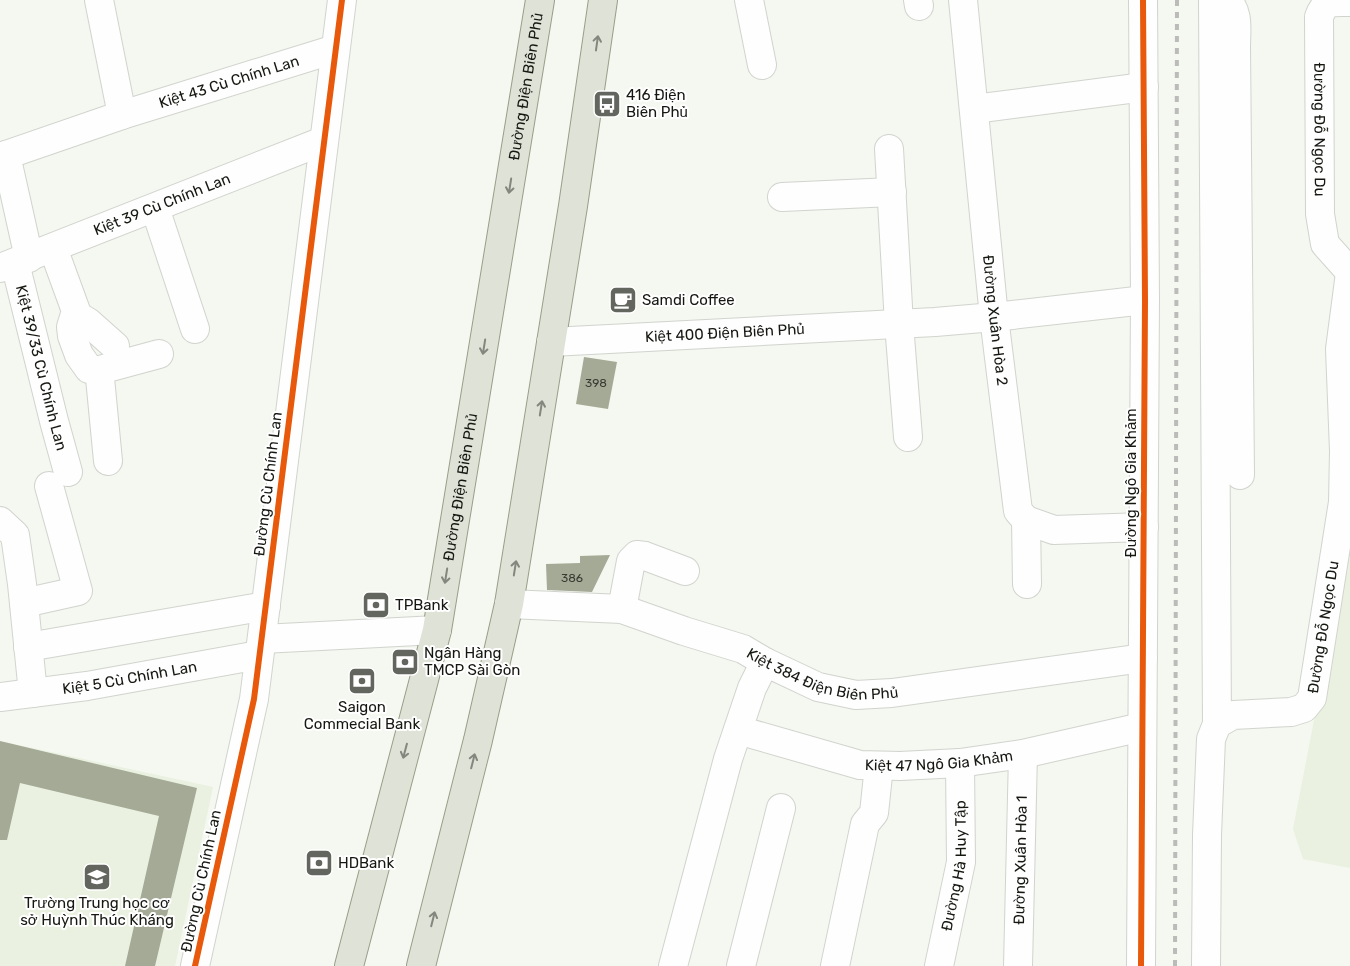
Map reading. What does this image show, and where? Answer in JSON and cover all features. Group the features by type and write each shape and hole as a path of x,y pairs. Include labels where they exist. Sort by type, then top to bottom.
{"main road":[{"name":"Đường Điện Biên Phủ","path":"349,966 437,630 540,0"},
{"path":"422,966 478,740 509,604 603,0"}],"street":[{"path":"99,0 122,115"},
{"name":"Đường Cù Chính Lan","path":"195,966 254,699 342,0"},
{"path":"749,0 762,65"},
{"name":"Đường Xuân Hòa 2","path":"963,0 994,317 1018,511 1026,520"},
{"name":"Đường Ngô Gia Khảm","path":"1141,966 1145,300 1143,0"},
{"path":"1206,966 1210,739 1216,724 1213,0"},
{"path":"1225,0 1233,7 1236,31 1240,475"},
{"name":"Đường Đỗ Ngọc Du","path":"1216,724 1233,715 1292,712 1304,708 1312,698 1343,502 1344,452 1340,349 1350,272 1325,244 1320,214 1318,18 1322,7 1329,2 1350,2"},
{"name":"Kiệt 43 Cù Chính Lan","path":"3,156 122,115 336,49"},
{"path":"974,109 1144,88"},
{"name":"Kiệt 39 Cù Chính Lan","path":"24,259 323,141"},
{"path":"889,149 899,324 908,437"},
{"path":"3,156 24,259 76,311 71,327 72,336 79,354 89,368 96,371 100,378 108,461"},
{"path":"782,197 892,192"},
{"path":"155,208 195,329"},
{"name":"Kiệt 39/33 Cù Chính Lan","path":"24,259 54,421 58,479 78,591 24,603"},
{"name":"Kiệt 400 Điện Biên Phủ","path":"551,342 899,324 994,317 1145,300"},
{"path":"74,320 83,319 88,322 115,346"},
{"path":"96,371 159,354"},
{"path":"1027,584 1026,520 1054,530 1144,527"},
{"path":"0,521 15,535 33,693"},
{"path":"622,609 631,561 637,555 645,556 685,571"},
{"name":"Kiệt 384 Điện Biên Phủ","path":"509,604 622,609 743,649 765,662 818,687 856,695 892,693 1143,658"},
{"path":"28,647 266,606"},
{"path":"260,647 437,630"},
{"name":"Kiệt 5 Cù Chính Lan","path":"0,697 87,686 260,647"},
{"path":"673,966 728,759 752,688 765,662"},
{"name":"Kiệt 47 Ngô Gia Khảm","path":"738,730 860,765 900,766 960,762 1023,754 1142,727"},
{"name":"Đường Xuân Hòa 1","path":"1018,966 1023,754"},
{"name":"Đường Hà Huy Tập","path":"939,966 961,862 960,762"},
{"path":"835,966 865,824 874,813 879,766"},
{"path":"741,966 781,808"}],"shaded area":[{"path":"1350,534 1350,868 1303,859 1293,829"},
{"name":"Trường Trung học cơ sở Huỳnh Thúc Kháng","path":"0,741 213,787 175,966 0,966"}],"building":[{"path":"584,357 617,362 608,409 576,404"},
{"path":"610,555 592,592 547,590 546,564 580,563 580,556"},
{"path":"0,741 197,788 155,966 125,966 159,816 20,783 7,840 0,840"}],"railway":[{"path":"1175,966 1177,0"}],"cycle path":[{"path":"195,966 254,699 342,0"},
{"path":"1141,966 1145,300 1143,0"}],"place":[{"name":"416 Điện Biên Phủ","path":"607,104"},
{"name":"Samdi Coffee","path":"623,300"},
{"name":"TPBank","path":"376,605"},
{"name":"Ngân Hàng TMCP Sài Gòn","path":"405,662"},
{"name":"Saigon Commecial Bank","path":"362,681"},
{"name":"HDBank","path":"319,863"},
{"name":"Trường Trung học cơ sở Huỳnh Thúc Kháng","path":"97,877"}]}
